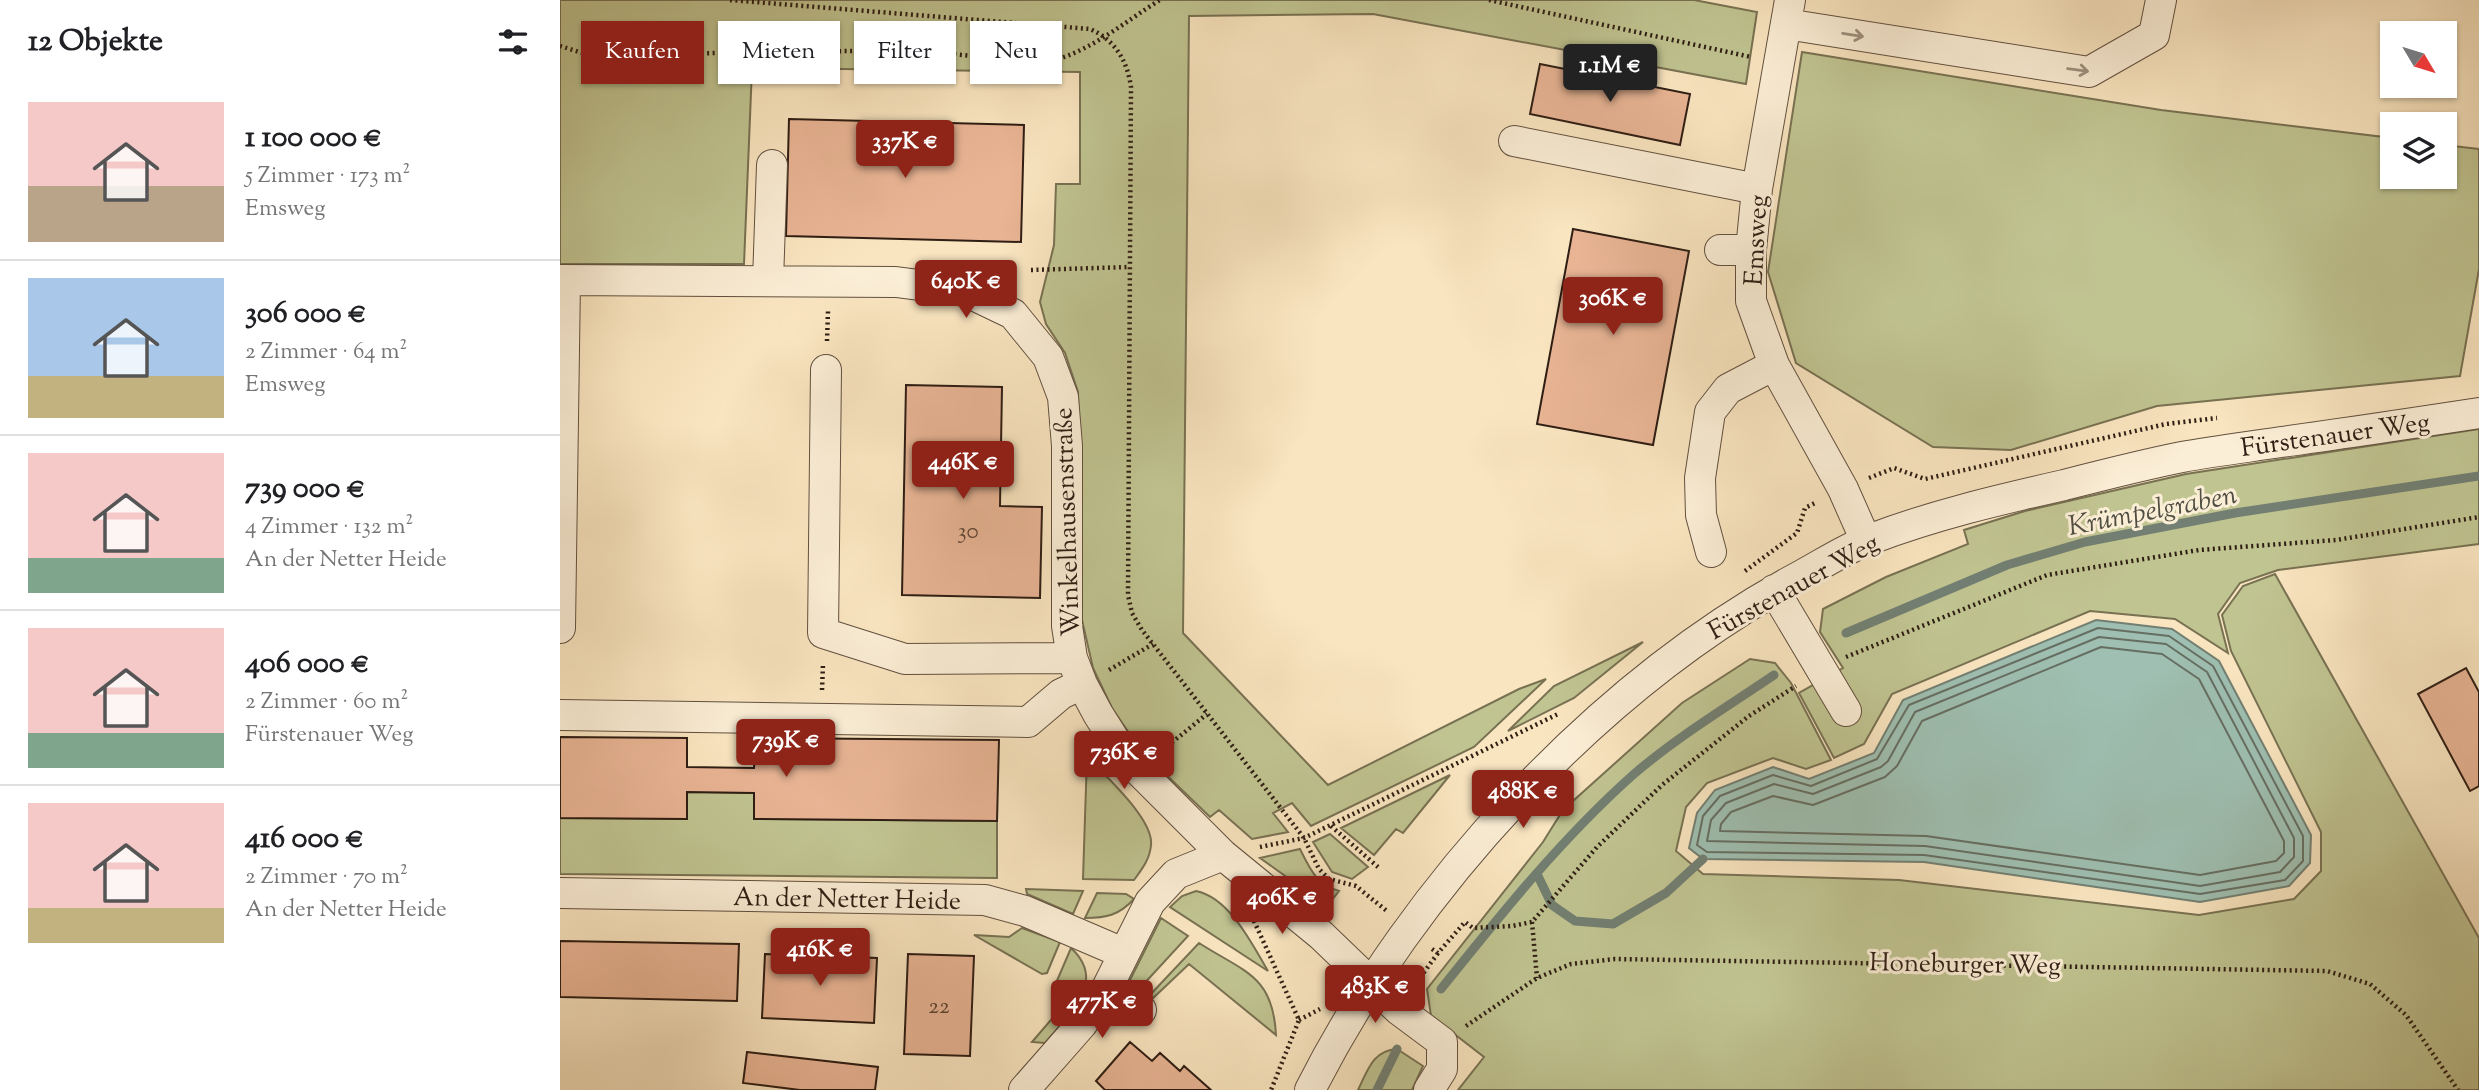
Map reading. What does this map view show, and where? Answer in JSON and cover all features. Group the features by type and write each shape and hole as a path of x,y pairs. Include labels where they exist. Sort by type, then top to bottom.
{"street":[{"path":"1788,12 2089,72 2154,35 2161,0"},
{"name":"Emsweg","path":"1788,12 1757,188 1751,250 1751,301 1774,365 1843,489 1866,541"},
{"path":"1514,141 1757,188"},
{"path":"768,281 772,165"},
{"path":"1720,250 1751,250"},
{"path":"560,628 562,280"},
{"name":"Winkelhausenstraße","path":"562,280 895,282 965,291 1013,314 1048,357 1063,397 1067,446 1067,626 1077,671 1115,741 1138,770 1223,855"},
{"path":"1711,552 1701,515 1700,478 1710,412 1728,389 1774,365"},
{"path":"560,715 1028,722 1061,694 1077,671 1049,661 905,659 823,633 826,370"},
{"name":"Fürstenauer Weg","path":"1310,1090 1335,1040 1409,930 1470,852 1538,775 1656,671 1721,622 1774,590 1866,541 1937,515 2184,457 2479,413"},
{"path":"1774,590 1846,711"},
{"path":"1024,1090 1082,1024 1107,988 1150,902 1176,874 1223,855 1321,935 1399,1010 1442,1042 1442,1069 1429,1090"},
{"name":"An der Netter Heide","path":"560,893 985,900 1025,911 1124,953"},
{"path":"1107,988 1141,1010"}],"path":[{"path":"730,0 1090,29 1103,35 1128,66 1131,87 1128,594 1132,612 1153,644 1304,838 1320,869 1329,879 1356,886 1409,930"},
{"path":"560,46 589,55 916,50 1036,63 1055,62 1074,54 1160,0"},
{"path":"1489,0 1780,62"},
{"path":"1031,270 1130,267"},
{"path":"826,370 829,282"},
{"path":"1744,572 1797,533 1805,508 1894,468 1924,479"},
{"path":"1473,928 1532,922 1597,847 1661,785 1749,716 1821,670 1855,652 2047,575 2199,550 2336,540 2479,517"},
{"path":"822,719 823,633"},
{"path":"1077,671 1132,658 1153,644"},
{"path":"1304,838 1566,710"},
{"path":"1138,770 1207,714"},
{"path":"1331,826 1378,867"},
{"path":"1532,922 1537,978"},
{"name":"Honeburger Weg","path":"1442,1042 1537,978 1571,964 1615,958 2328,971 2370,984 2406,1015 2458,1090"},
{"path":"1271,1090 1299,1020 1286,990"}],"green space":[{"path":"560,0 1694,0 1757,12 1746,84 1373,14 1189,16 1183,633 1328,785 1519,689 1546,679 1474,747 1311,826 1292,803 1273,813 1288,832 1252,839 1219,810 1210,817 1155,764 1129,733 1112,708 1093,668 1082,620 1078,392 1065,353 1046,324 1040,302 1054,245 1056,184 1080,184 1080,72 1062,72 1062,21 970,21 970,71 956,70 956,21 854,21 854,69 840,69 840,21 718,21 718,84 751,84 744,264 560,264"},
{"path":"1802,52 2161,110 2380,137 2380,189 2457,189 2457,146 2479,149 2479,269 2460,376 2157,406 2011,450 1933,447 1796,363 1768,272"},
{"path":"2479,429 2479,544 2278,570 2240,583 2218,614 2228,653 2175,619 2090,611 1892,694 1864,744 1834,758 1799,693 1843,668 1820,632 1823,609 1886,577 1968,544 1964,530 2025,511 2186,474"},
{"path":"2275,574 2479,938 2479,1090 1458,1090 1484,1057 1431,1016 1427,989 1543,842 1563,810 1682,703 1750,659 1775,663 1791,683 1831,760 1806,769 1773,758 1707,783 1686,807 1676,851 1703,874 1899,880 2199,915 2294,899 2321,871 2321,832 2231,651 2222,615 2243,586"},
{"path":"1643,642 1574,698 1508,731 1554,686"},
{"path":"1087,756 1137,810 1150,834 1149,855 1134,880 1083,879"},
{"path":"1450,775 1403,833 1396,829 1374,855 1341,828"},
{"path":"687,792 754,793 755,819 997,821 997,878 560,874 560,818 686,819"},
{"path":"1330,834 1368,867 1352,879 1332,872 1313,842"},
{"path":"1300,849 1319,880 1339,891 1331,901 1309,893 1260,858"},
{"path":"1026,889 1083,891 1073,914 1027,894"},
{"path":"1196,891 1208,895 1230,912 1268,971 1170,907 1182,896"},
{"path":"1097,893 1126,894 1134,899 1112,914 1085,918"},
{"path":"1161,918 1188,936 1141,987 1129,982"},
{"path":"1022,928 1060,942 1047,973 1042,974 974,935 1009,937"},
{"path":"1199,943 1242,969 1262,987 1274,1015 1276,1035 1189,964 1151,1000 1148,997"},
{"path":"1071,948 1086,973 1081,997 1045,1043 1032,1042 1056,1014 1056,983"},
{"path":"1397,1049 1423,1066 1412,1090 1358,1090 1376,1058 1382,1053"}],"water":[{"path":"2096,620 2172,629 2219,661 2311,835 2310,863 2289,886 2200,902 1924,862 1703,859 1689,848 1697,813 1715,790 1773,767 1809,779 1874,753 1903,700"}],"building":[{"path":"1540,64 1690,94 1680,145 1530,114"},
{"path":"789,119 1024,125 1021,242 786,236"},
{"path":"1573,229 1689,251 1653,445 1537,424"},
{"path":"906,385 1002,387 1000,506 1042,507 1040,598 902,595"},
{"path":"2466,668 2479,692 2479,786 2470,791 2418,694"},
{"path":"560,737 687,738 687,767 754,768 755,738 999,740 997,821 754,819 754,793 687,792 687,819 560,818"},
{"path":"560,941 739,944 737,1001 560,997"},
{"path":"765,954 877,958 874,1023 762,1018"},
{"path":"908,954 974,956 970,1056 904,1054"},
{"path":"1130,1042 1152,1061 1160,1053 1180,1071 1184,1066 1211,1090 1105,1090 1096,1081"},
{"path":"747,1052 878,1067 875,1090 800,1090 743,1083"}],"waterway":[{"name":"Krümpelgraben","path":"1846,633 2007,565 2085,542 2235,513 2479,476"},
{"name":"Krümpelgraben","path":"1441,989 1533,877 1607,799 1667,747 1774,675"},
{"path":"1537,874 1552,905 1575,921 1613,924 1666,893 1703,859"},
{"name":"Krümpelgraben","path":"1377,1090 1397,1049"}]}
